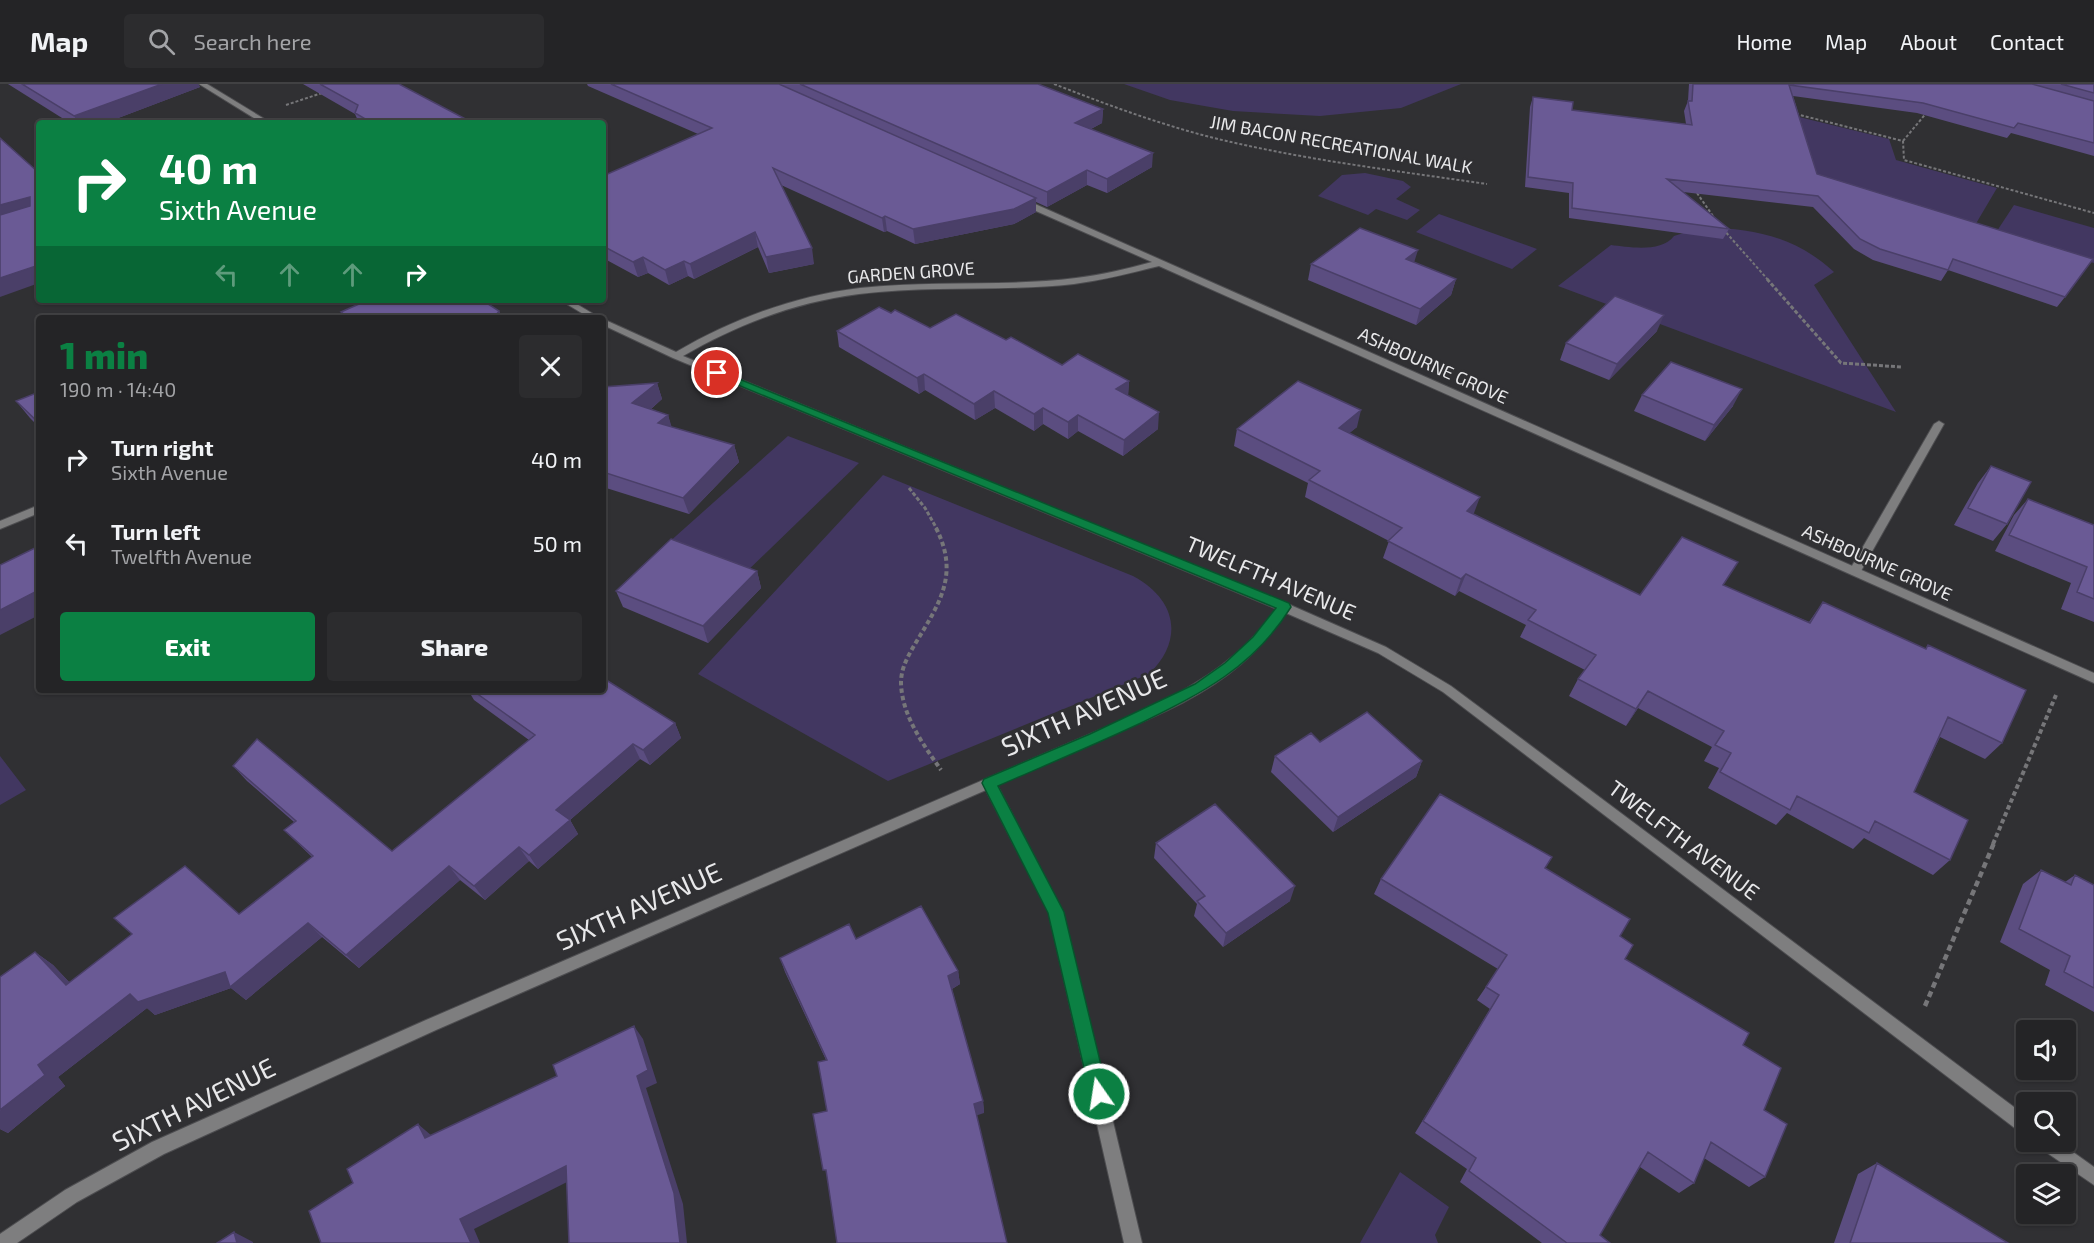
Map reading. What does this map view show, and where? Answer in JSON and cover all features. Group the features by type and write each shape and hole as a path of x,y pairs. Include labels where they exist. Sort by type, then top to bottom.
{"street":[{"path":"202,84 262,120"},
{"name":"ASHBOURNE GROVE","path":"1018,200 2094,678"},
{"name":"GARDEN GROVE","path":"676,356 714,333 747,319 786,306 830,296 921,286 1072,281 1115,275 1159,263"},
{"name":"TWELFTH AVENUE","path":"569,303 589,315"},
{"name":"TWELFTH AVENUE","path":"606,324 676,356 1284,607 1382,650 1447,688 2016,1118"},
{"path":"1855,571 1939,424"},
{"path":"0,525 36,510"},
{"name":"SIXTH AVENUE","path":"2,1243 71,1196 158,1148 420,1030 1095,738 1200,687 1230,667 1258,641 1284,607"},
{"path":"989,783 1056,912 1133,1243"},
{"path":"2060,1152 2094,1177"}],"path":[{"name":"JIM BACON RECREATIONAL WALK","path":"1054,84 1132,114 1209,136 1340,162 1487,184"},
{"path":"255,116 327,91"},
{"path":"1930,108 1903,141 1904,160 2094,213"},
{"path":"1789,112 1903,141"},
{"path":"1697,193 1715,219"},
{"path":"1721,228 1841,363 1902,367"},
{"path":"923,459 904,482 921,501 943,546 947,566 946,584 932,616 903,666 901,684 912,725 942,771 954,798"},
{"path":"1911,1039 2067,666"}],"shaded area":[{"path":"1124,84 1461,84 1401,108 1320,116 1233,111 1170,100"},
{"path":"1795,116 1889,139 1896,160 1997,188 1971,232 1817,183"},
{"path":"1365,173 1403,181 1411,187 1396,199 1420,210 1407,220 1376,209 1368,215 1318,196 1342,175"},
{"path":"2014,205 2094,228 2094,263 1995,234"},
{"path":"1439,214 1537,249 1512,269 1416,232"},
{"path":"1699,228 1736,229 1771,236 1804,250 1834,272 1814,285 1896,412 1558,286 1611,245 1635,248 1653,247 1661,245 1674,236"},
{"path":"788,436 859,463 742,576 667,544"},
{"path":"883,475 1133,576 1148,585 1159,596 1171,620 1168,647 1160,661 1149,674 888,781 698,674"},
{"path":"0,756 26,790 0,805"},
{"path":"1400,1172 1449,1207 1435,1235 1438,1243 1360,1243"}],"building":[{"path":"22,84 162,84 74,116"},
{"path":"320,84 399,84 467,120 367,120 355,113 358,105"},
{"path":"611,84 779,84 1036,198 1014,209 913,229 885,216 882,218 773,168 812,248 766,257 755,232 690,264 684,261 665,270 643,257 633,262 606,248 606,175 712,128"},
{"path":"800,84 1038,84 1103,109 1075,123 1153,153 1107,179 1087,170 1047,192"},
{"path":"1693,84 2032,84 2094,101 2094,143 2018,123 2014,128 1923,103 1789,85 1817,174 2093,259 2065,297 1953,259 1948,270 1880,249 1860,239 1818,196 1667,179 1729,229 1572,208 1573,183 1528,177 1533,97 1573,102 1572,110 1692,125 1688,101 1692,101"},
{"path":"2061,84 2094,84 2094,93"},
{"path":"0,138 36,170 36,266 0,278 0,215 30,206 30,197 0,205"},
{"path":"1360,228 1418,250 1406,259 1456,279 1420,309 1311,264"},
{"path":"1615,296 1664,315 1617,364 1566,343"},
{"path":"361,303 487,303 499,311 496,315 346,315 341,312"},
{"path":"879,307 891,313 895,310 930,328 956,314 1006,340 1011,337 1062,365 1078,354 1129,381 1116,389 1159,412 1124,440 1078,415 1068,422 1043,408 1034,414 994,391 974,404 924,374 917,378 837,331"},
{"path":"1671,362 1742,389 1714,425 1642,395"},
{"path":"1298,381 1361,410 1339,428 1480,497 1467,511 1640,595 1682,537 1738,562 1723,585 1810,623 1823,602 1926,649 1928,645 2026,690 2002,743 1948,717 1914,792 1968,820 1950,860 1875,821 1869,833 1797,796 1790,810 1720,772 1731,753 1715,745 1724,731 1648,691 1636,709 1578,679 1596,655 1528,620 1536,610 1466,574 1461,579 1388,541 1402,528 1309,480 1320,471 1237,429"},
{"path":"657,383 632,403 668,415 658,423 734,445 683,498 606,473 606,387"},
{"path":"36,393 36,420 16,401"},
{"path":"1991,466 2031,482 2007,524 1968,508"},
{"path":"2028,499 2094,525 2094,599 2077,592 2087,567 2009,535"},
{"path":"671,539 757,571 703,626 616,591"},
{"path":"36,547 36,592 0,610 0,565"},
{"path":"606,680 675,723 643,750 633,744 556,810 570,820 529,855 519,847 474,886 449,866 346,955 308,923 230,987 225,972 138,1002 130,994 38,1065 45,1075 0,1110 0,977 35,952 66,985 132,934 114,918 185,866 239,914 313,856 284,830 296,821 233,766 257,739 392,851 535,735 476,693 606,693"},
{"path":"1367,712 1422,761 1338,817 1275,756 1311,733 1320,742"},
{"path":"1440,794 1552,857 1545,868 1630,919 1620,936 1633,945 1625,959 1749,1033 1743,1045 1781,1068 1764,1110 1787,1124 1765,1177 1711,1142 1694,1183 1648,1152 1600,1235 1610,1243 1567,1243 1469,1171 1476,1158 1423,1121 1499,995 1486,987 1507,955 1381,879"},
{"path":"1215,804 1295,886 1226,933 1197,901 1205,896 1156,843"},
{"path":"2041,870 2071,885 2075,875 2094,885 2094,988 2064,972 2070,956 2019,929"},
{"path":"921,906 958,971 948,976 983,1101 974,1104 1007,1243 837,1243 826,1170 823,1170 813,1114 827,1111 818,1062 827,1060 780,958 849,924 856,939"},
{"path":"634,1026 648,1070 637,1076 674,1193 680,1243 569,1243 566,1166 460,1219 471,1243 321,1243 309,1211 353,1183 347,1169 418,1124 425,1138 557,1076 553,1065"},
{"path":"1877,1163 2008,1243 1850,1243"},
{"path":"234,1232 237,1243 217,1243"}],"route":[{"path":"717,373 1284,607 1258,641 1230,667 1200,687 1157,710 989,783 1056,912 1099,1094"}]}
